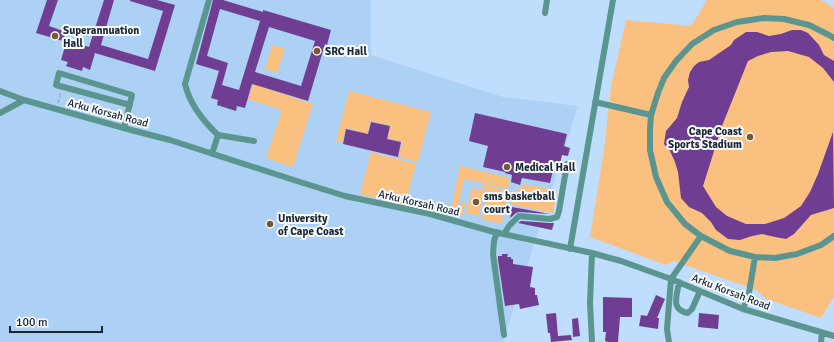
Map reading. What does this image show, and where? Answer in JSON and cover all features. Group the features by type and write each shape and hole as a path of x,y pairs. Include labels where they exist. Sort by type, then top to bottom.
{"street":[{"path":"209,0 185,84 188,95 195,109 218,136 254,141"},
{"path":"545,13 547,0"},
{"path":"570,249 613,0"},
{"path":"834,38 809,25 784,19 764,18 736,22 714,30 692,44 676,61 664,78 651,115 650,129 650,150 656,177 667,202 685,224 701,236 730,251 755,257 775,258 797,254 821,245 834,236"},
{"path":"124,128 130,105 132,95 59,73 56,85 130,105"},
{"name":"Arku Korsah Road","path":"0,91 24,100 170,140 345,196 430,214 504,234 592,253 621,261 679,282 743,309 834,336"},
{"path":"0,113 24,100"},
{"path":"595,102 651,115"},
{"path":"212,154 218,136"},
{"path":"504,234 518,216 550,219 557,217 567,164"},
{"path":"497,232 494,241 493,254 504,335"},
{"path":"669,342 667,329 671,279 701,236"},
{"path":"592,253 590,304 592,342"},
{"path":"743,309 749,293 755,257"},
{"path":"679,282 676,304 678,309 682,312 688,313 692,309 700,291"},
{"path":"821,342 822,333"}],"path":[{"path":"56,109 63,87"}],"shaded area":[{"name":"University of Cape Coast","path":"0,0 371,0 371,55 503,97 578,106 503,342 0,342"},
{"name":"Cape Coast Sports Stadium","path":"707,0 821,0 834,8 834,297 821,318 766,299 756,290 674,261 666,265 590,237 604,150 611,86 626,20 691,26"},
{"path":"272,45 285,49 277,73 265,69"},
{"path":"253,84 313,104 293,167 266,158 282,110 248,99"},
{"path":"349,91 431,112 418,162 398,157 402,142 387,138 391,126 371,121 367,134 346,128 342,143 336,141"},
{"path":"371,152 416,164 405,206 360,194"},
{"path":"460,166 510,178 508,189 464,179 457,210 459,210 462,202 466,203 462,216 450,213"},
{"path":"483,184 510,192 501,224 481,219 488,191 481,189"},
{"path":"523,184 557,190 553,213 512,205 515,191 518,191 518,188 522,188"},
{"name":"sms basketball court","path":"472,188 485,191 479,216 466,213"}],"building":[{"path":"47,0 58,0 49,26 66,32 63,41 36,33"},
{"name":"Superannuation Hall","path":"104,0 114,0 101,45 148,59 163,11 130,0 157,0 175,5 155,71 95,53 90,70 83,67 82,71 66,66 68,62 61,60 67,40 89,47"},
{"name":"SRC Hall","path":"213,0 223,0 263,12 263,10 331,30 327,45 325,44 308,101 252,84 245,108 237,106 236,111 217,105 218,100 211,98 219,71 196,64","holes":["220,9 260,21 239,90 222,85 228,63 207,56","269,27 315,41 301,86 255,72"]},
{"path":"792,30 801,30 808,33 819,45 824,55 834,61 834,82 823,68 809,57 788,51 771,52 748,61 722,126 703,186 716,207 727,216 746,224 765,224 784,218 801,206 810,192 833,132 834,208 811,215 794,234 786,239 762,234 740,240 728,239 716,230 711,222 702,213 689,207 681,198 678,172 675,162 670,151 664,144 666,131 677,118 689,87 688,80 690,72 694,66 699,62 709,60 731,45 734,40 746,32 757,32 769,36"},
{"path":"475,113 567,134 564,146 570,148 568,156 562,155 560,163 555,162 550,183 522,178 520,185 511,182 512,175 483,167 488,146 469,141"},
{"path":"371,122 390,126 387,139 401,142 398,157 343,144 346,129 368,134"},
{"path":"512,207 550,214 519,212 510,218"},
{"path":"521,221 554,223 552,230 518,223"},
{"path":"502,254 508,254 507,257 511,257 511,259 513,259 513,264 533,267 530,287 535,288 535,295 537,295 539,305 520,309 519,304 505,306 498,260 498,256 502,256"},
{"path":"656,295 665,299 657,318 659,318 658,329 639,326 641,315 647,316"},
{"path":"603,297 632,298 632,317 620,317 618,342 605,341 606,332 603,332"},
{"path":"556,313 558,336 571,335 572,340 551,342 550,333 548,333 546,314"},
{"path":"699,313 719,315 718,329 698,327"},
{"path":"578,318 580,336 573,337 572,319"}],"place":[{"name":"Superannuation Hall","path":"55,36"},
{"name":"SRC Hall","path":"317,51"},
{"name":"Cape Coast Sports Stadium","path":"750,137"},
{"name":"Medical Hall","path":"507,167"},
{"name":"sms basketball court","path":"476,202"},
{"name":"University of Cape Coast","path":"270,224"}]}
